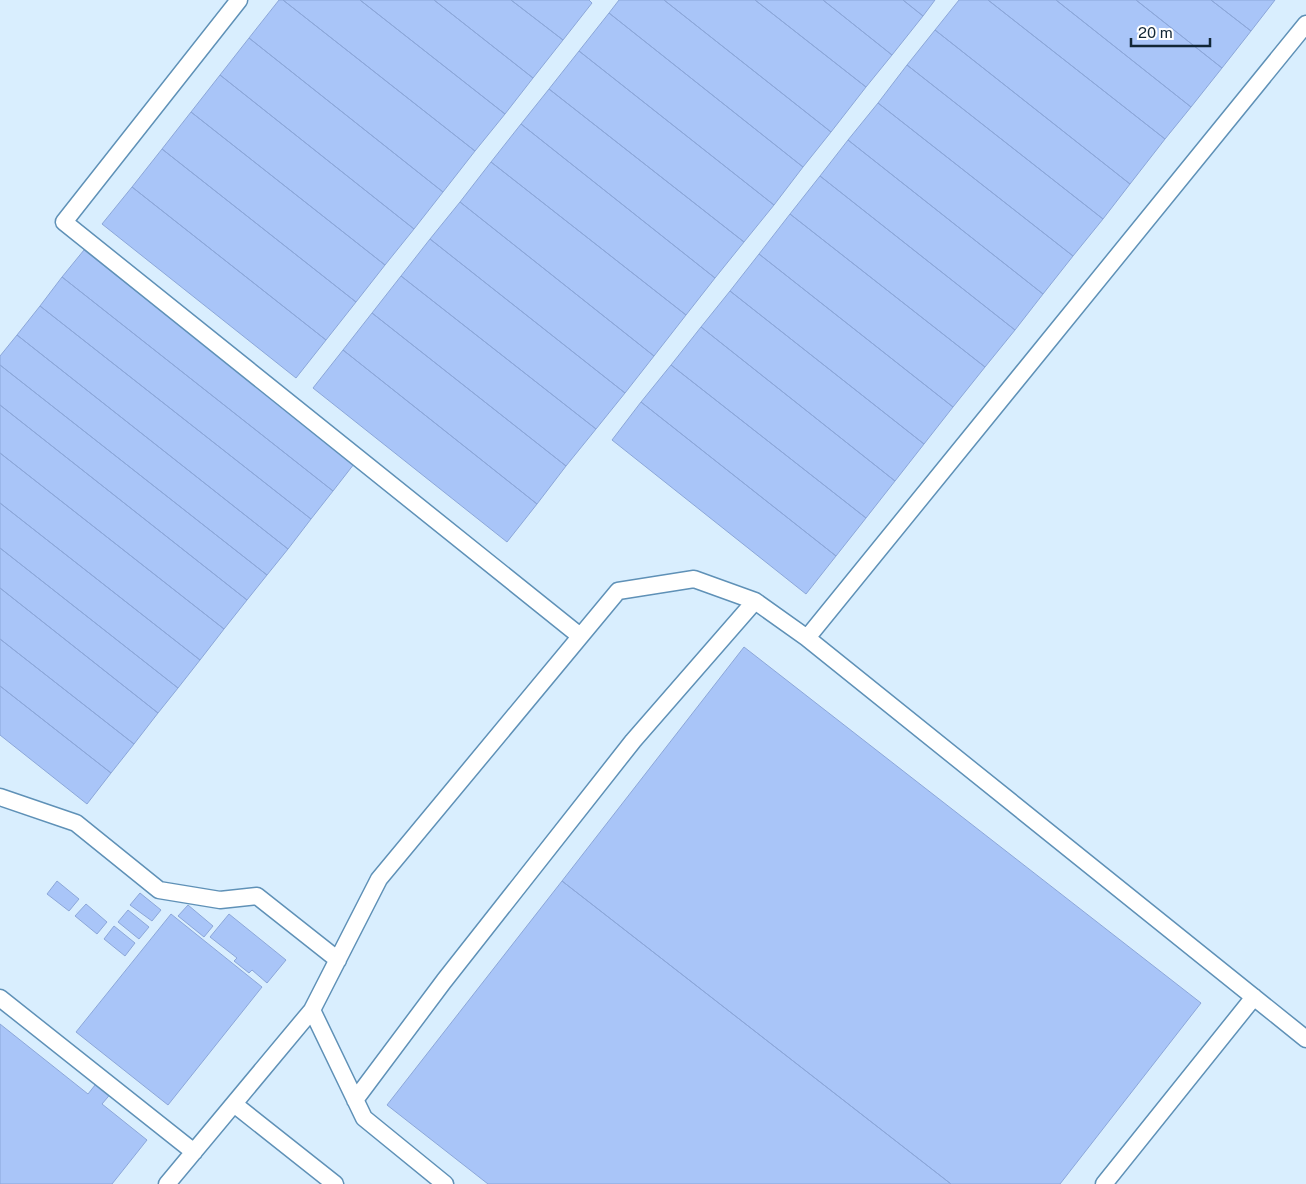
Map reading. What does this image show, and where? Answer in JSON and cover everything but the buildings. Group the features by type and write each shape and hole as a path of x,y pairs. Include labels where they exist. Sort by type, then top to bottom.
{"lane":[{"path":"239,0 64,222 580,636"},
{"path":"808,638 1306,24"},
{"path":"167,1184 312,1010 379,879 618,591 694,579 755,601 808,638 1306,1039"},
{"path":"355,1100 444,981 634,741 755,601"},
{"path":"0,796 76,823 159,890 220,900 257,896 338,960"},
{"path":"1104,1184 1254,997"},
{"path":"0,998 194,1152"},
{"path":"312,1010 364,1118 445,1184"},
{"path":"234,1104 335,1184"}]}
